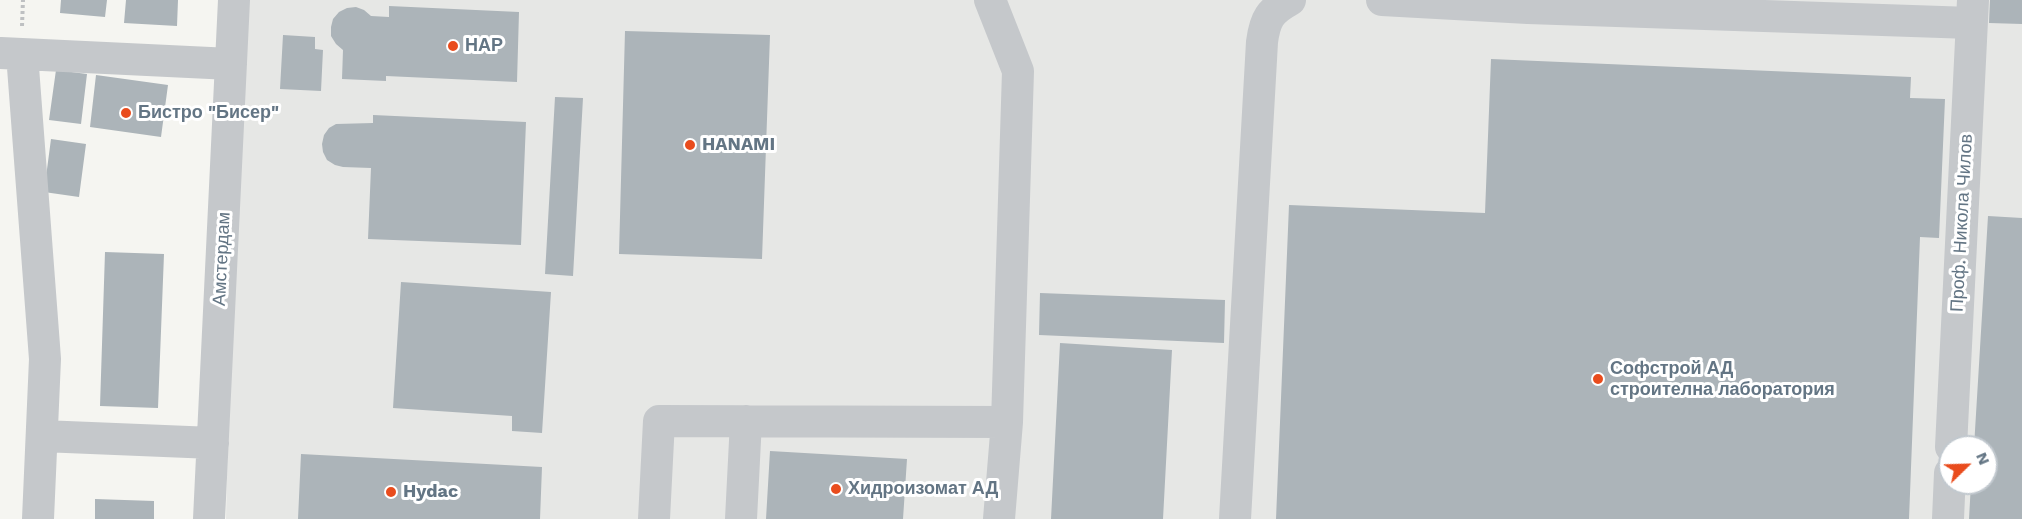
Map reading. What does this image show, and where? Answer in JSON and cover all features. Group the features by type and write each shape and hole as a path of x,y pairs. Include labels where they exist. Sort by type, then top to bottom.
{"street":[{"name":"Амстердам","path":"209,519 234,0"},
{"path":"990,0 1018,71 1007,422 999,519"},
{"path":"1235,519 1264,23 1277,7 1290,0"},
{"path":"1382,0 1972,12"},
{"name":"Проф. Никола Чилов","path":"1952,435 1972,12"},
{"path":"38,519 45,359 11,54 231,64"},
{"path":"741,519 746,420"},
{"path":"654,519 659,421 1007,422"},
{"path":"42,436 213,443"},
{"path":"1948,519 1949,495"}],"shaded area":[{"path":"246,0 2022,0 2022,519 226,519 232,276"}],"building":[{"path":"61,0 107,0 105,17 60,13"},
{"path":"126,0 178,0 177,26 124,23"},
{"path":"1990,0 2022,0 2022,24 1989,23"},
{"name":"НАР","path":"389,6 519,12 517,82 386,76 386,81 342,79 343,50 331,36 333,19 339,12 356,7 371,16 389,17"},
{"path":"625,31 770,35 762,259 619,254"},
{"path":"283,35 315,37 315,49 323,50 321,91 280,89"},
{"name":"Софстрой АД строителна лаборатория","path":"1491,59 1911,77 1910,98 1945,99 1939,238 1920,237 1909,519 1276,519 1289,205 1485,213"},
{"path":"56,70 87,74 81,124 49,120"},
{"path":"96,75 168,85 161,137 90,127"},
{"path":"555,97 583,98 573,276 545,274"},
{"path":"373,115 526,122 521,245 368,239 371,168 335,165 327,160 322,144 324,135 336,124 373,123"},
{"path":"51,139 86,144 79,197 44,192"},
{"path":"1988,216 2022,218 2022,519 1969,519 1970,495 1998,495 1998,435 1975,435"},
{"path":"105,252 164,254 158,408 100,406"},
{"path":"401,282 551,292 542,433 512,431 512,416 393,408"},
{"path":"1040,293 1225,300 1224,343 1039,335"},
{"path":"1060,343 1172,350 1163,519 1051,519"},
{"name":"Хидроизомат АД","path":"770,451 907,459 903,519 766,519"},
{"path":"301,454 542,467 540,519 298,519"},
{"path":"95,499 154,501 154,519 95,519"}],"place":[{"name":"НАР","path":"453,46"},
{"name":"Бистро \"Бисер\"","path":"126,113"},
{"name":"HANAMI","path":"690,145"},
{"name":"Софстрой АД строителна лаборатория","path":"1598,379"},
{"name":"Хидроизомат АД","path":"836,489"},
{"name":"Hydac","path":"391,492"}]}
